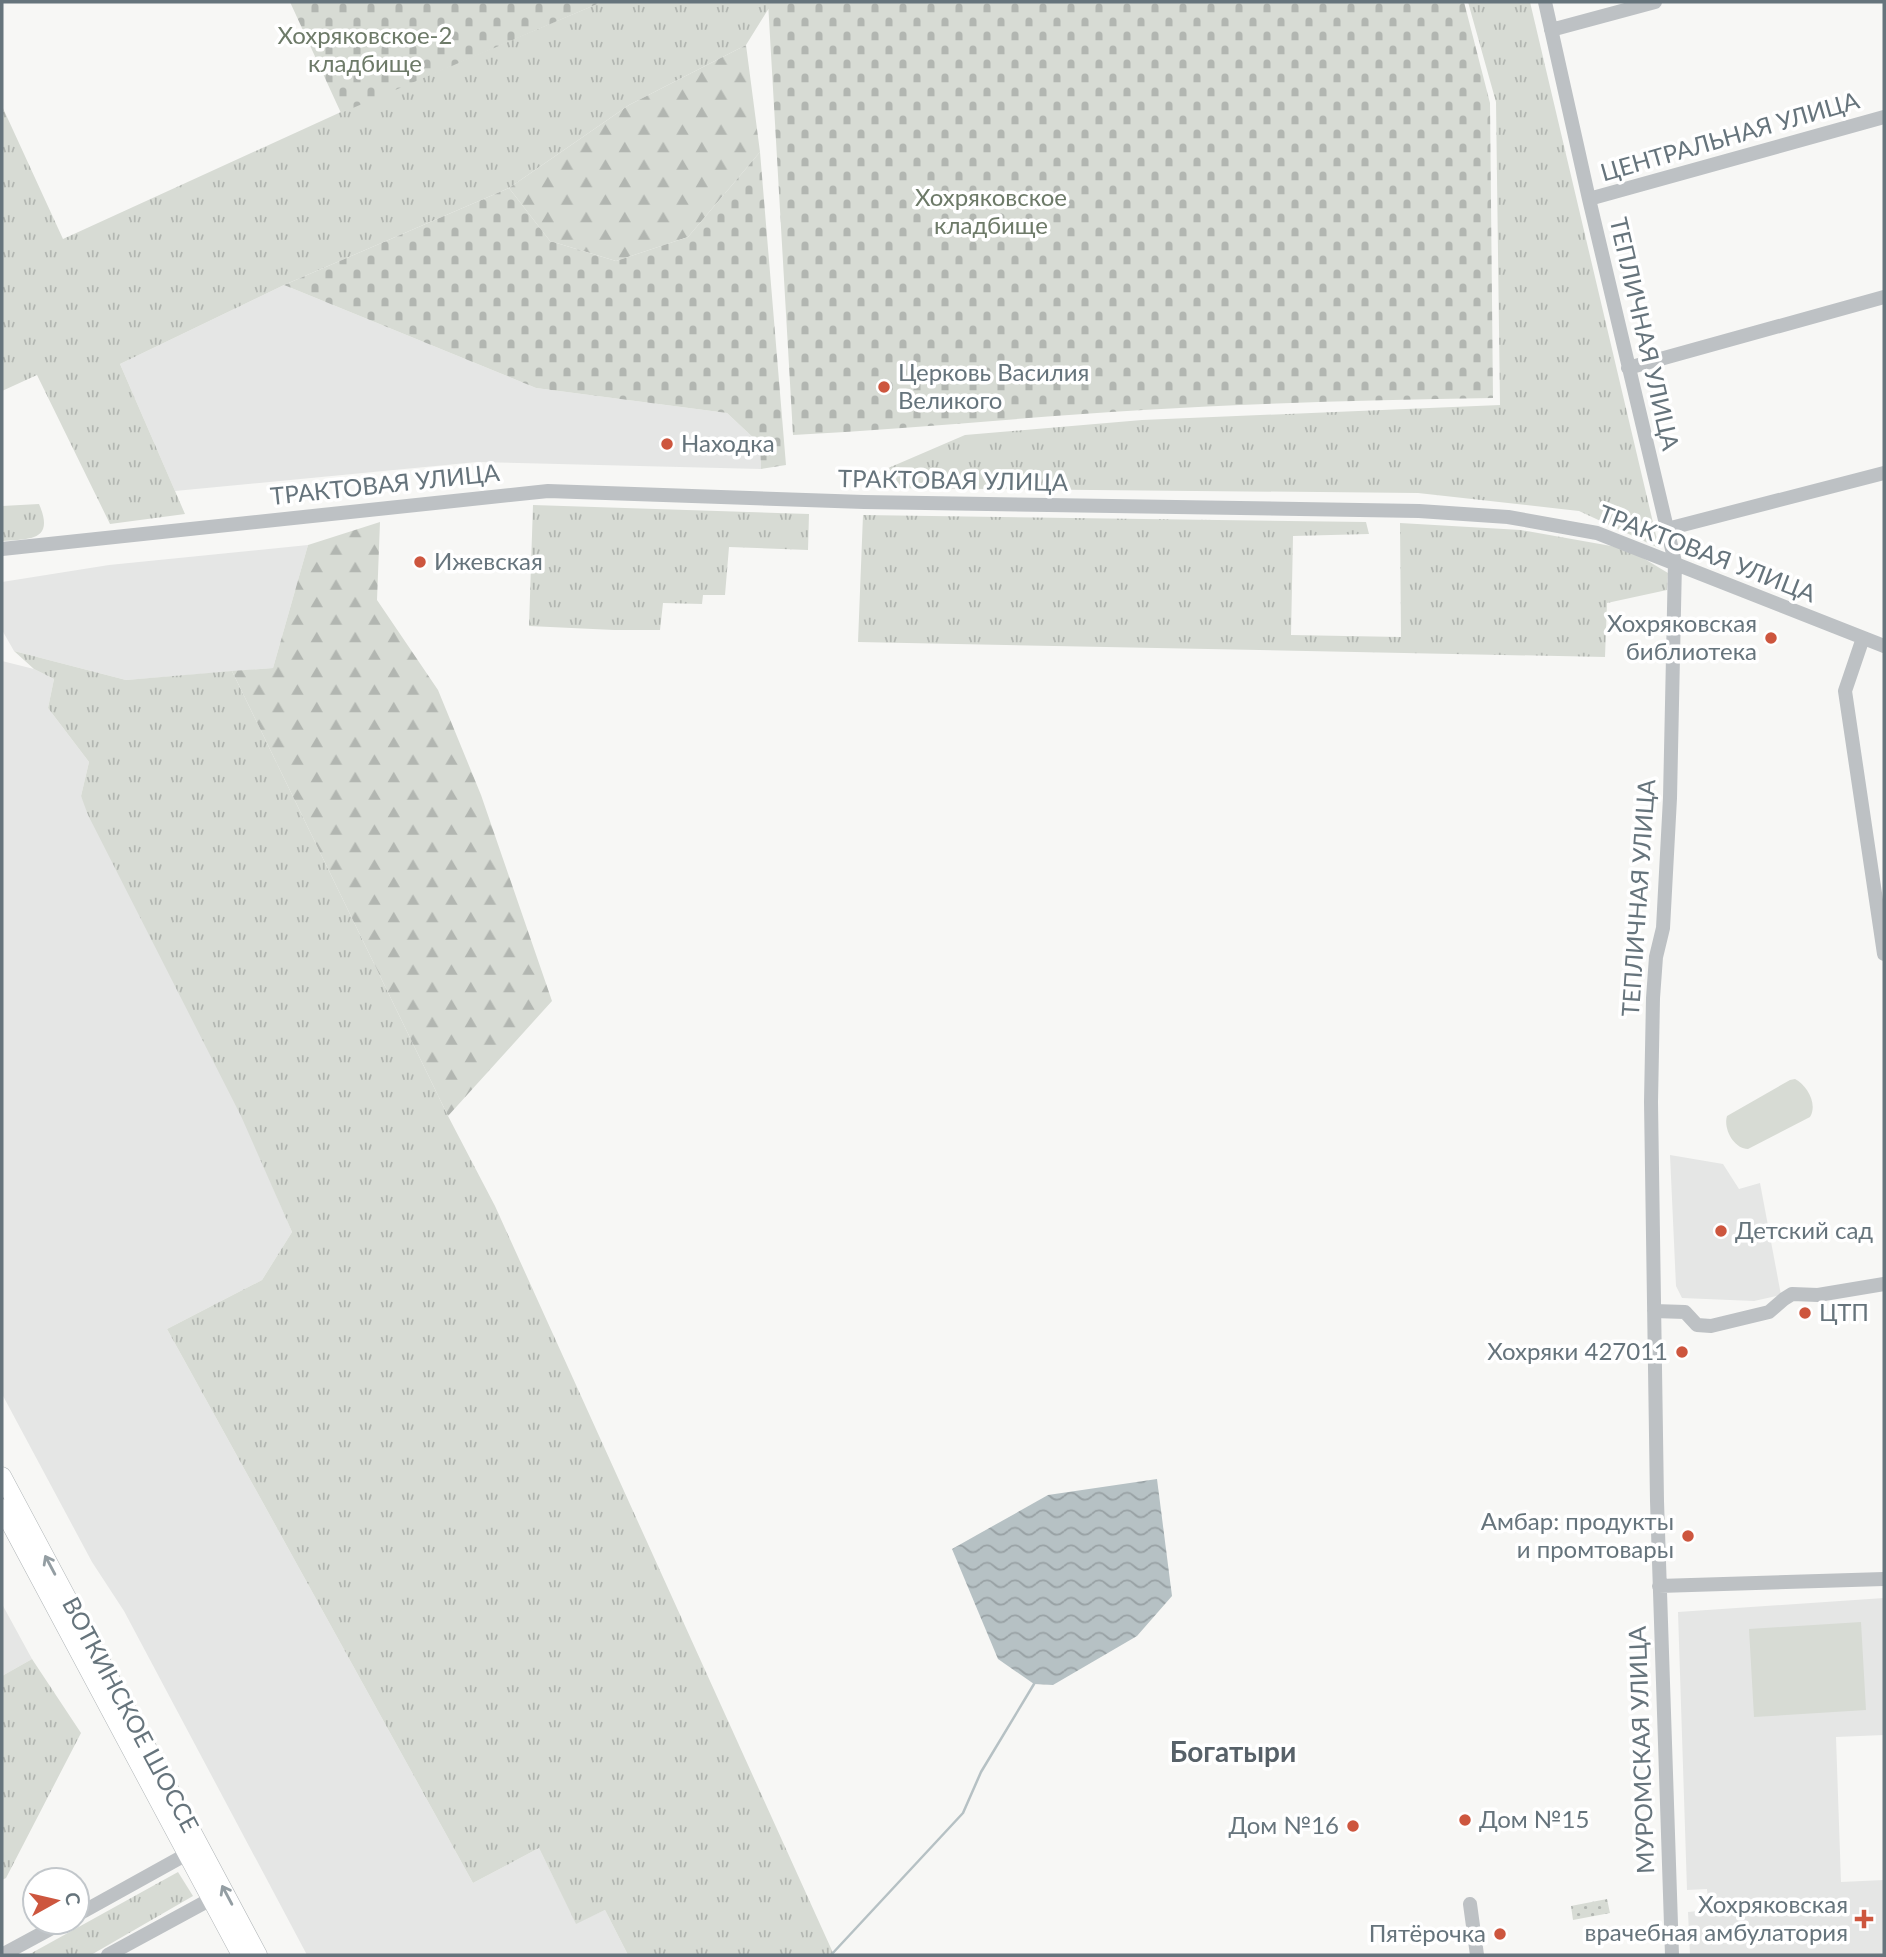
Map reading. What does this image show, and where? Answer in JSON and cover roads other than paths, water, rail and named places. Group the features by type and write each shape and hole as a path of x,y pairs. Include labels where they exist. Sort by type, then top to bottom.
{"main road":[{"name":"ВОТКИНСКОЕ ШОССЕ","path":"2,1476 258,1955"},
{"name":"ВОТКИНСКОЕ ШОССЕ","path":"2,1508 241,1955"}],"street":[{"name":"ТЕПЛИЧНАЯ УЛИЦА","path":"1545,2 1675,562 1670,798 1663,928 1656,957 1653,998 1651,1102 1659,1586"},
{"path":"1551,30 1655,2"},
{"name":"ЦЕНТРАЛЬНАЯ УЛИЦА","path":"1589,200 1884,117"},
{"path":"1628,368 1884,297"},
{"path":"1667,529 1884,473"},
{"name":"ТРАКТОВАЯ УЛИЦА","path":"2,549 548,491 821,501 1396,511 1508,517 1597,533 1884,646"},
{"path":"1863,638 1845,691 1878,877 1884,954"},
{"path":"1654,1311 1685,1312 1697,1325 1711,1326 1769,1312 1784,1298 1793,1294 1818,1295 1884,1284"},
{"path":"1659,1586 1884,1579"},
{"name":"МУРОМСКАЯ УЛИЦА","path":"1659,1586 1672,1955"},
{"path":"91,1906 187,1854"},
{"path":"108,1955 211,1899"},
{"path":"1470,1904 1477,1955"},
{"path":"2,1955 37,1936"}],"water":[{"path":"1157,1479 1172,1596 1137,1636 1053,1685 1034,1684 998,1659 952,1549 1048,1495"}],"waterway":[{"path":"831,1955 963,1813 981,1772 1034,1684"}],"place":[{"name":"Церковь Василия Великого","path":"884,387"},
{"name":"Находка","path":"667,444"},
{"name":"Ижевская","path":"420,562"},
{"name":"Хохряковская библиотека","path":"1771,638"},
{"name":"Детский сад","path":"1721,1231"},
{"name":"ЦТП","path":"1805,1313"},
{"name":"Хохряки 427011","path":"1682,1352"},
{"name":"Амбар: продукты и промтовары","path":"1688,1536"},
{"name":"Дом №15","path":"1465,1820"},
{"name":"Дом №16","path":"1353,1826"},
{"name":"Хохряковская врачебная амбулатория","path":"1864,1919"},
{"name":"Пятёрочка","path":"1500,1934"}],"district":[{"name":"Богатыри","path":"1233,1752"}],"park label":[{"name":"Хохряковское-2 кладбище","path":"365,50"},
{"name":"Хохряковское кладбище","path":"991,212"}]}
